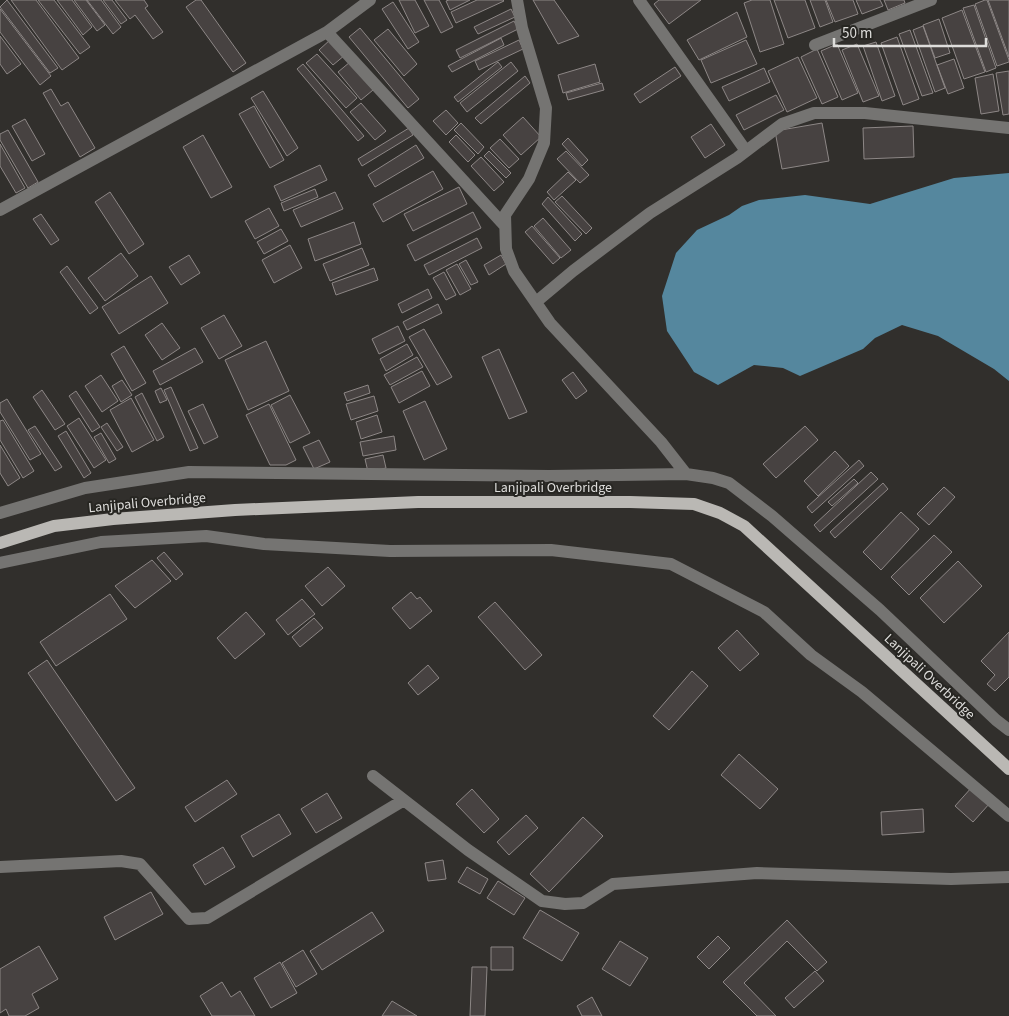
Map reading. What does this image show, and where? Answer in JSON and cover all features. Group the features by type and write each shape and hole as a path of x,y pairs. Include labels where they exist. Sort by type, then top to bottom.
{"main road":[{"name":"Lanjipali Overbridge","path":"0,543 54,526 112,519 226,510 418,502 630,502 694,504 720,513 744,526 1009,769"}],"street":[{"path":"0,210 327,32 370,0"},
{"path":"517,0 522,28 546,108 544,143 529,179 505,214 506,249 514,271 550,323 661,442 686,474"},
{"path":"639,0 746,151"},
{"path":"815,45 931,0"},
{"path":"327,32 505,226"},
{"path":"536,302 650,213 746,151 782,124 814,113 865,113 1009,128"},
{"path":"0,513 85,488 189,472 549,476 686,474 713,478 729,483 772,516 880,610 996,720 1009,730"},
{"path":"0,563 101,542 206,536 264,544 390,551 551,550 671,564 764,612 811,655 862,692 1009,816"},
{"path":"373,776 468,850 542,901 565,904 583,903 613,884 757,873 951,879 1009,877"},
{"path":"0,867 121,861 140,864 189,919 207,918 404,800"}],"water":[{"path":"1009,173 1009,381 994,369 938,336 902,325 875,338 863,349 800,376 783,368 754,365 718,385 694,372 667,331 662,296 676,253 697,230 729,215 742,206 759,200 805,195 870,204 954,178"}],"building":[{"path":"7,0 58,68 50,73 0,7"},
{"path":"11,0 36,0 79,58 62,70"},
{"path":"38,0 54,0 90,47 80,54"},
{"path":"57,0 72,0 92,27 83,35"},
{"path":"74,0 86,0 105,25 97,31"},
{"path":"87,0 101,0 121,27 113,34"},
{"path":"103,0 112,0 127,20 121,24"},
{"path":"115,0 144,0 148,6 145,8 163,32 153,39 135,15 130,19"},
{"path":"196,0 201,0 246,63 233,72 186,7"},
{"path":"399,0 415,0 429,26 415,33"},
{"path":"424,0 439,0 453,27 441,33"},
{"path":"470,0 450,10 446,1"},
{"path":"477,0 504,1 456,23 451,12"},
{"path":"533,0 554,0 579,36 558,44"},
{"path":"659,0 701,0 669,24 654,4"},
{"path":"752,0 770,0 784,44 760,52 744,3"},
{"path":"774,0 805,0 815,28 788,38"},
{"path":"810,0 825,0 833,22 820,27"},
{"path":"826,0 853,0 858,14 835,22"},
{"path":"856,0 880,0 883,6 862,14"},
{"path":"884,0 904,0 905,3 888,10"},
{"path":"987,0 1009,60 1009,62 997,66 975,4"},
{"path":"988,0 1009,0 1009,57"},
{"path":"393,2 419,42 408,49 382,9"},
{"path":"974,5 996,68 986,72 963,8"},
{"path":"0,9 51,76 40,85 0,32"},
{"path":"511,9 515,17 478,34 474,27"},
{"path":"962,10 985,72 964,79 942,18"},
{"path":"737,12 747,37 699,60 687,40"},
{"path":"939,19 950,53 935,58 923,25"},
{"path":"514,21 518,29 460,58 456,50"},
{"path":"923,26 945,88 935,92 913,30"},
{"path":"360,28 419,99 408,108 349,37"},
{"path":"388,29 417,64 404,76 374,40"},
{"path":"910,30 933,93 922,96 899,34"},
{"path":"0,36 21,64 7,74 0,64"},
{"path":"897,37 919,99 903,105 881,43"},
{"path":"501,38 504,45 452,72 448,66"},
{"path":"331,39 345,55 333,65 319,50"},
{"path":"519,40 523,49 479,70 475,61"},
{"path":"746,40 757,64 711,83 701,60"},
{"path":"876,42 895,96 882,101 863,46"},
{"path":"837,44 858,93 842,100 821,51"},
{"path":"857,44 879,96 863,102 842,50"},
{"path":"817,49 838,97 822,104 801,57"},
{"path":"317,54 357,98 346,108 306,63"},
{"path":"798,57 817,98 787,112 768,71"},
{"path":"954,59 964,88 948,94 937,65"},
{"path":"350,62 373,90 361,100 338,72"},
{"path":"498,62 502,67 458,102 454,97"},
{"path":"511,62 518,71 467,112 460,103"},
{"path":"303,64 364,136 358,141 297,69"},
{"path":"595,64 600,82 563,93 558,75"},
{"path":"675,67 681,76 640,103 634,94"},
{"path":"764,68 770,82 729,101 722,87"},
{"path":"1009,71 1009,114 1003,115 996,73"},
{"path":"993,74 999,111 981,114 975,78"},
{"path":"525,76 530,83 481,124 475,118"},
{"path":"602,83 604,90 568,100 566,93"},
{"path":"51,89 61,106 68,102 95,148 80,157 43,93"},
{"path":"263,91 298,148 287,156 251,98"},
{"path":"776,95 784,110 744,130 736,115"},
{"path":"361,103 386,131 375,140 350,112"},
{"path":"254,106 284,160 270,168 239,114"},
{"path":"446,110 458,123 446,135 433,121"},
{"path":"523,117 541,137 521,155 503,135"},
{"path":"25,119 45,154 32,161 12,126"},
{"path":"461,123 484,147 478,154 454,130"},
{"path":"822,123 829,161 782,169 775,131"},
{"path":"711,124 725,145 705,158 691,137"},
{"path":"913,126 914,157 864,159 863,128"},
{"path":"409,128 413,135 362,166 358,159"},
{"path":"8,130 38,182 28,188 0,140 0,134"},
{"path":"203,135 232,187 211,198 183,147"},
{"path":"456,135 475,155 468,162 449,142"},
{"path":"568,138 588,160 582,166 562,144"},
{"path":"500,139 519,159 509,168 490,148"},
{"path":"0,144 25,188 16,193 0,166"},
{"path":"416,145 424,158 375,187 368,175"},
{"path":"489,151 511,173 506,178 484,156"},
{"path":"566,151 589,175 580,183 557,159"},
{"path":"481,157 504,182 494,191 471,166"},
{"path":"320,165 327,180 281,201 274,186"},
{"path":"433,171 443,189 383,222 373,204"},
{"path":"568,172 576,180 554,200 547,192"},
{"path":"459,187 467,204 413,231 404,214"},
{"path":"315,189 318,197 284,211 281,203"},
{"path":"110,192 144,244 129,254 95,202"},
{"path":"335,192 343,209 301,227 293,210"},
{"path":"562,196 592,228 586,234 555,202"},
{"path":"548,197 582,234 575,241 542,204"},
{"path":"269,208 279,226 255,239 245,221"},
{"path":"473,212 481,228 415,261 407,245"},
{"path":"41,214 59,240 51,245 33,219"},
{"path":"543,218 571,250 561,258 534,226"},
{"path":"354,222 361,244 315,261 308,239"},
{"path":"532,226 560,258 553,264 525,232"},
{"path":"281,229 288,241 264,254 257,242"},
{"path":"477,238 482,248 429,275 424,265"},
{"path":"290,245 302,268 274,283 262,260"},
{"path":"362,248 369,265 330,281 323,264"},
{"path":"121,253 138,276 105,301 88,278"},
{"path":"189,255 200,273 181,285 169,267"},
{"path":"501,255 506,264 489,275 484,265"},
{"path":"466,260 478,282 471,285 459,264"},
{"path":"457,264 471,289 460,295 446,270"},
{"path":"67,266 98,308 90,314 60,272"},
{"path":"374,268 378,280 336,295 332,283"},
{"path":"444,272 456,295 446,300 433,278"},
{"path":"151,276 168,303 119,334 102,307"},
{"path":"428,289 432,298 402,313 398,304"},
{"path":"438,304 442,313 407,330 403,322"},
{"path":"224,315 242,346 219,359 201,328"},
{"path":"162,323 180,348 162,360 145,335"},
{"path":"398,326 405,341 379,354 372,339"},
{"path":"424,329 452,377 437,385 409,337"},
{"path":"266,341 289,391 248,410 225,360"},
{"path":"407,344 413,355 386,371 380,359"},
{"path":"124,346 146,383 132,391 111,354"},
{"path":"195,348 203,362 160,385 153,371"},
{"path":"499,349 527,412 509,419 482,357"},
{"path":"417,357 423,367 390,385 384,375"},
{"path":"422,371 430,386 399,403 391,387"},
{"path":"573,372 587,391 576,399 562,380"},
{"path":"101,375 118,401 102,412 85,386"},
{"path":"122,380 132,395 121,402 112,386"},
{"path":"368,385 370,393 347,401 344,393"},
{"path":"171,387 198,448 190,451 164,390"},
{"path":"161,388 167,400 160,403 155,391"},
{"path":"42,390 65,424 55,430 33,397"},
{"path":"76,391 100,427 92,432 69,396"},
{"path":"142,393 164,437 157,441 135,397"},
{"path":"290,395 310,433 290,443 271,405"},
{"path":"374,396 378,411 351,420 346,404"},
{"path":"131,398 154,440 132,452 110,410"},
{"path":"7,399 41,454 30,460 0,412 0,403"},
{"path":"425,401 447,449 424,460 403,411"},
{"path":"203,404 218,437 204,444 188,411"},
{"path":"269,404 296,460 286,465 270,465 246,415"},
{"path":"377,415 382,432 361,439 356,422"},
{"path":"79,418 106,460 94,468 67,426"},
{"path":"3,420 34,471 23,478 0,440 0,421"},
{"path":"107,423 123,447 117,451 101,427"},
{"path":"35,426 62,467 55,471 28,430"},
{"path":"805,426 818,440 776,478 763,464"},
{"path":"66,431 91,473 84,478 58,436"},
{"path":"101,433 116,459 109,463 94,437"},
{"path":"394,436 396,450 363,456 360,442"},
{"path":"319,440 330,462 314,469 303,447"},
{"path":"0,445 20,478 8,486 0,473"},
{"path":"835,451 849,466 818,496 804,481"},
{"path":"383,455 386,468 368,472 365,459"},
{"path":"859,460 864,466 812,513 807,507"},
{"path":"871,472 878,479 820,532 814,525"},
{"path":"854,479 858,483 832,506 828,502"},
{"path":"883,483 888,489 835,538 830,532"},
{"path":"944,487 955,497 929,525 917,514"},
{"path":"901,512 919,529 881,570 863,552"},
{"path":"934,535 952,552 909,595 891,577"},
{"path":"164,552 183,574 176,580 157,558"},
{"path":"152,560 171,581 135,608 115,586"},
{"path":"958,561 982,586 944,623 920,598"},
{"path":"328,567 345,586 322,606 305,586"},
{"path":"411,592 417,599 420,597 432,611 410,629 392,608"},
{"path":"110,594 127,619 56,666 40,642"},
{"path":"302,599 315,614 288,635 276,620"},
{"path":"495,602 542,655 525,670 478,617"},
{"path":"246,612 265,634 235,659 217,638"},
{"path":"314,618 323,628 300,647 292,637"},
{"path":"737,630 759,654 740,671 718,648"},
{"path":"1009,632 1009,677 995,691 987,684 995,675 981,661"},
{"path":"47,660 135,788 116,801 28,673"},
{"path":"428,665 439,678 418,695 408,683"},
{"path":"692,671 708,686 669,730 653,716"},
{"path":"739,754 778,789 760,809 721,775"},
{"path":"227,780 237,794 195,822 185,807"},
{"path":"972,787 990,803 973,822 955,806"},
{"path":"472,789 499,819 484,833 456,804"},
{"path":"327,793 342,818 316,833 301,809"},
{"path":"923,809 924,832 882,835 881,812"},
{"path":"279,814 291,834 253,857 241,836"},
{"path":"526,815 538,828 509,855 497,842"},
{"path":"583,817 603,836 549,892 530,874"},
{"path":"223,847 235,867 205,885 193,865"},
{"path":"443,860 446,879 428,881 425,863"},
{"path":"467,867 488,879 480,894 458,882"},
{"path":"498,881 525,898 514,915 487,898"},
{"path":"151,892 163,914 115,940 104,917"},
{"path":"540,910 579,933 562,961 523,938"},
{"path":"372,912 384,931 322,970 310,951"},
{"path":"787,920 827,962 817,971 787,941 744,983 776,1016 757,1016 723,982"},
{"path":"718,936 730,948 709,969 697,957"},
{"path":"620,941 648,958 630,986 602,969"},
{"path":"39,946 58,979 32,994 39,1008 25,1016 9,1016 6,1009 0,1013 0,969"},
{"path":"491,947 513,947 513,970 491,970"},
{"path":"303,950 317,974 296,987 282,963"},
{"path":"280,962 297,993 271,1008 254,978"},
{"path":"472,967 487,967 485,1016 470,1016"},
{"path":"815,971 824,981 794,1008 785,998"},
{"path":"222,982 231,997 240,991 255,1016 212,1016 200,996"},
{"path":"592,997 602,1016 582,1016 577,1006"},
{"path":"392,1001 417,1016 382,1016"}]}
